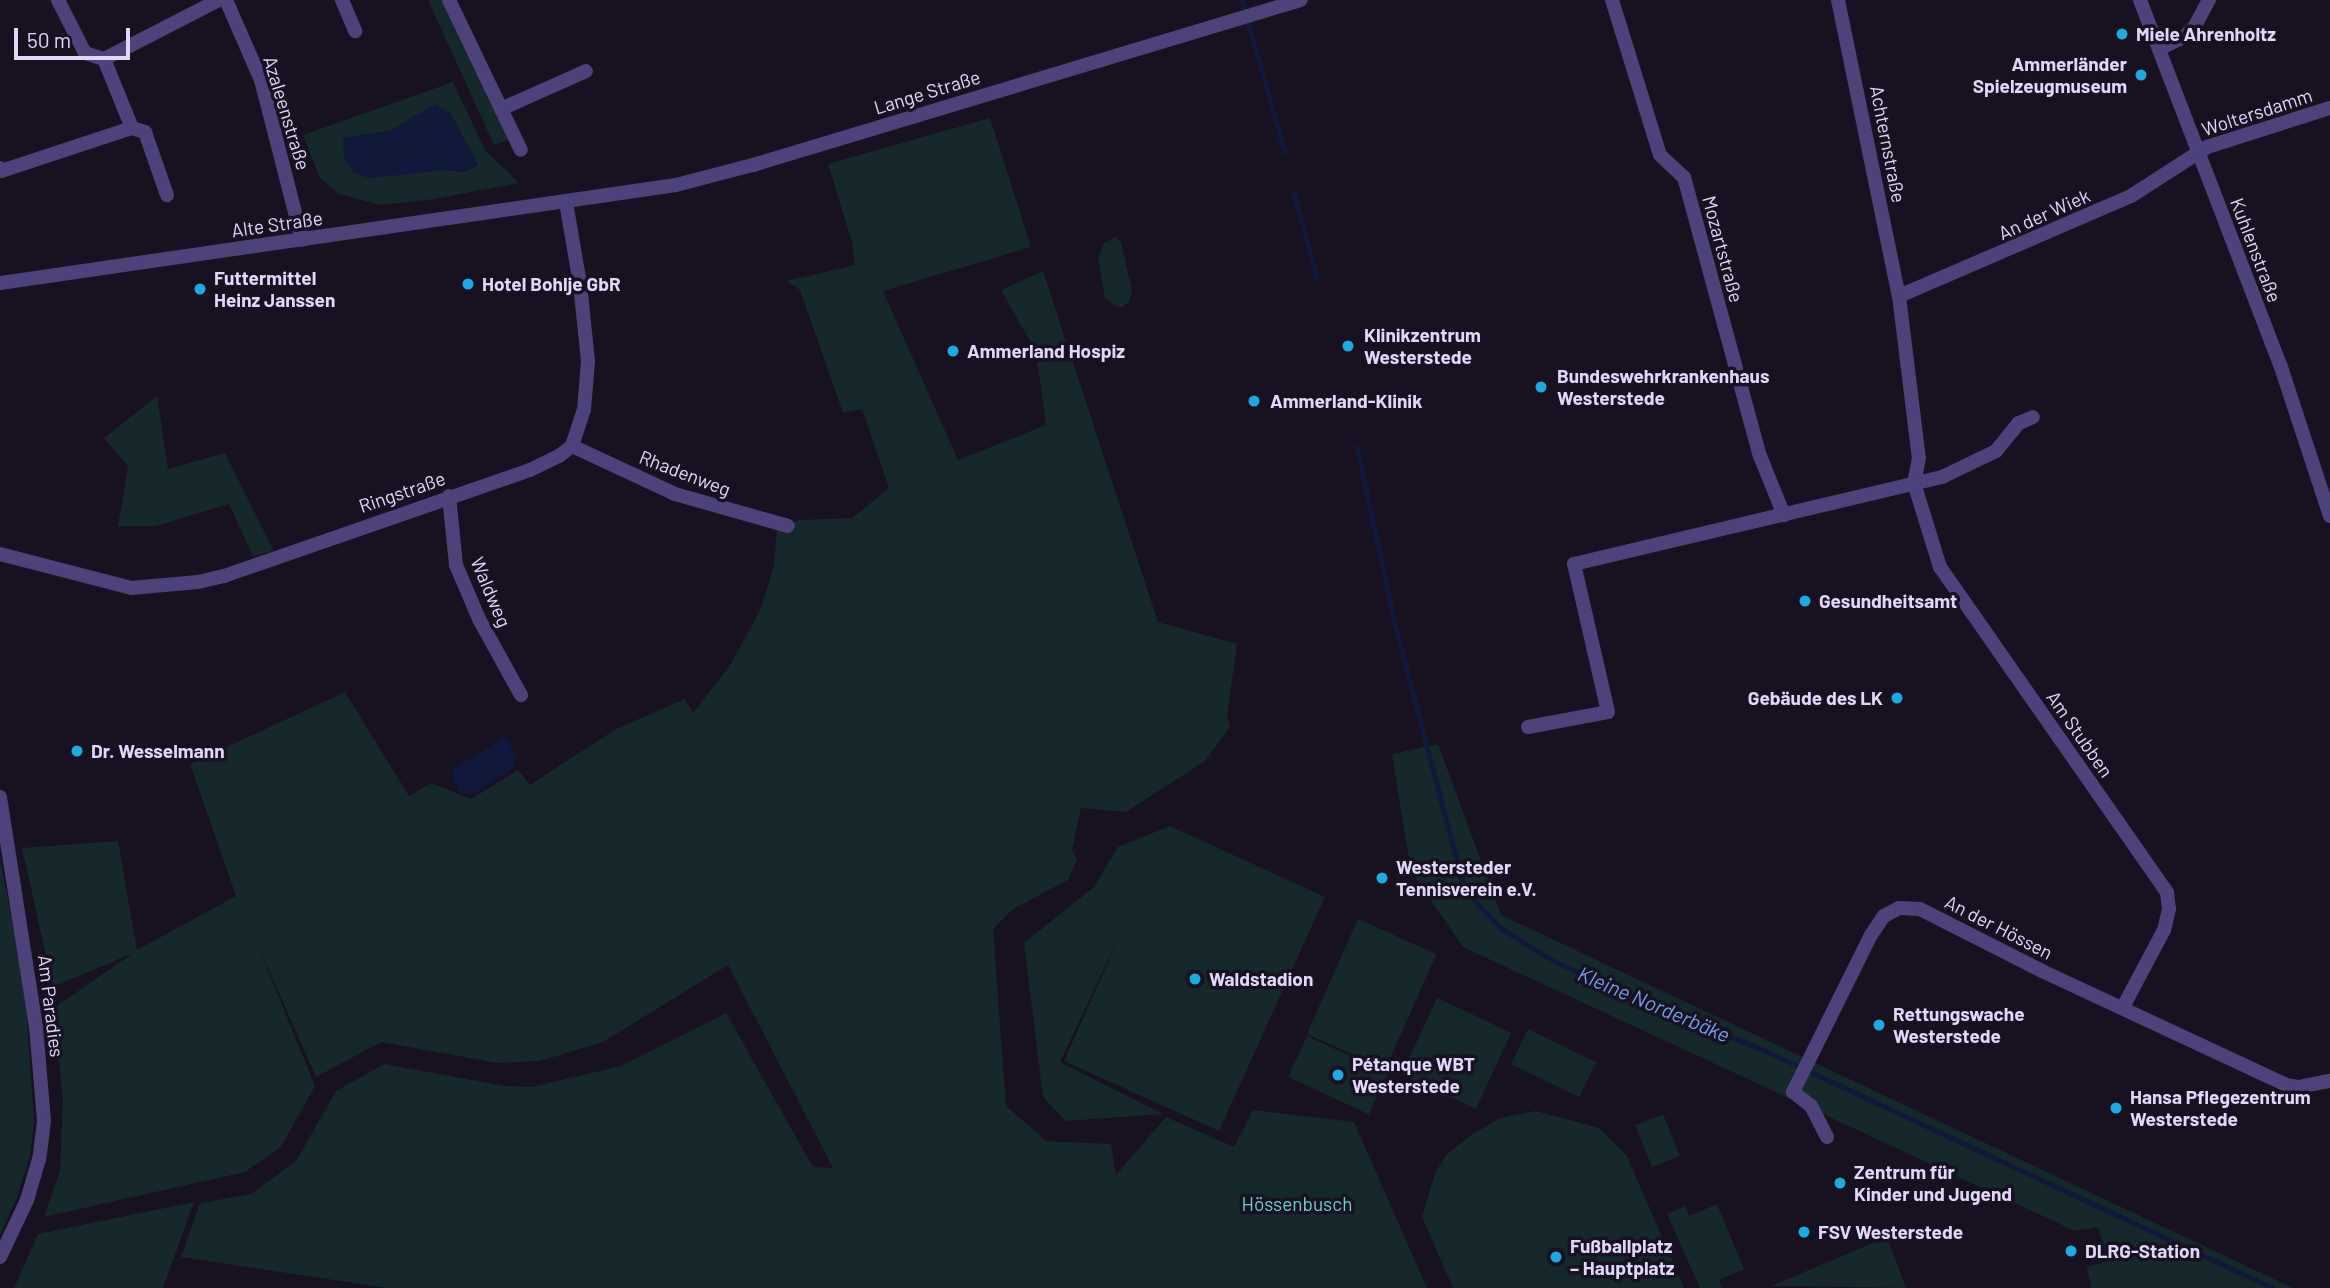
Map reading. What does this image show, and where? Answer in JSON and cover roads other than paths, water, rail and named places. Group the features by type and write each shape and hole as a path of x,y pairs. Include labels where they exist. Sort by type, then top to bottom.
{"street":[{"path":"58,0 85,53 104,59 219,0"},
{"name":"Azaleenstraße","path":"226,0 261,80 302,240"},
{"path":"342,0 355,31"},
{"path":"449,0 521,150"},
{"name":"Lange Straße","path":"563,202 714,176 1239,20 1276,5 1301,0"},
{"name":"Mozartstraße","path":"1612,0 1660,155 1684,177 1760,456 1784,515"},
{"name":"Achternstraße","path":"1838,0 1899,296"},
{"name":"Kuhlenstraße","path":"2140,0 2280,364 2330,516"},
{"path":"2159,49 2190,32 2209,0"},
{"path":"104,59 132,128"},
{"path":"501,109 586,71"},
{"name":"Woltersdamm","path":"2197,152 2330,108"},
{"path":"0,168 1,171 132,128 145,132 167,195"},
{"name":"An der Wiek","path":"1899,296 2131,196 2197,152"},
{"path":"563,202 580,284 588,361 584,410 572,446"},
{"name":"Alte Straße","path":"0,284 563,202"},
{"name":"Am Stubben","path":"1899,296 1919,458 1914,483 1940,567 2167,893 2169,909 2164,930 2123,1007"},
{"path":"1528,727 1608,712 1574,564 1942,477 1978,462 1996,451 2019,423 2034,417"},
{"name":"Ringstraße","path":"0,554 131,588 198,582 224,576 530,470 572,446"},
{"name":"Rhadenweg","path":"572,446 675,494 788,526"},
{"name":"Waldweg","path":"449,496 456,565 479,619 521,695"},
{"name":"Am Paradies","path":"0,797 36,1027 44,1121 39,1159 27,1200 0,1257"},
{"name":"An der Hössen","path":"1827,1137 1811,1106 1793,1092 1871,935 1884,916 1899,908 1920,909 2042,971 2286,1085 2298,1087 2330,1081"}],"water":[{"path":"435,104 450,113 478,165 465,172 444,170 369,178 354,173 344,157 343,138 390,131"},
{"path":"506,737 517,759 514,767 475,793 460,793 452,776 453,769"}],"waterway":[{"name":"Kleine Norderbäke","path":"1242,0 1285,152"},
{"name":"Kleine Norderbäke","path":"1294,192 1317,277"},
{"name":"Kleine Norderbäke","path":"1357,446 1395,624 1465,890 1502,929 1556,962 1651,1005 1764,1050 2273,1288"}],"place":[{"name":"Miele Ahrenholtz","path":"2122,34"},
{"name":"Ammerländer Spielzeugmuseum","path":"2141,75"},
{"name":"Hotel Bohlje GbR","path":"468,284"},
{"name":"Futtermittel Heinz Janssen","path":"200,289"},
{"name":"Klinikzentrum Westerstede","path":"1348,346"},
{"name":"Ammerland Hospiz","path":"953,351"},
{"name":"Bundeswehrkrankenhaus Westerstede","path":"1541,387"},
{"name":"Ammerland-Klinik","path":"1254,401"},
{"name":"Gesundheitsamt","path":"1805,601"},
{"name":"Gebäude des LK","path":"1897,698"},
{"name":"Dr. Wesselmann","path":"77,751"},
{"name":"Westersteder Tennisverein e.V.","path":"1382,878"},
{"name":"Waldstadion","path":"1195,979"},
{"name":"Rettungswache Westerstede","path":"1879,1025"},
{"name":"Pétanque WBT Westerstede","path":"1338,1075"},
{"name":"Hansa Pflegezentrum Westerstede","path":"2116,1108"},
{"name":"Zentrum für Kinder und Jugend","path":"1840,1183"},
{"name":"FSV Westerstede","path":"1804,1232"},
{"name":"DLRG-Station","path":"2071,1251"},
{"name":"Fußballplatz – Hauptplatz","path":"1556,1257"}],"park label":[{"name":"Hössenbusch","path":"1297,1204"}]}
